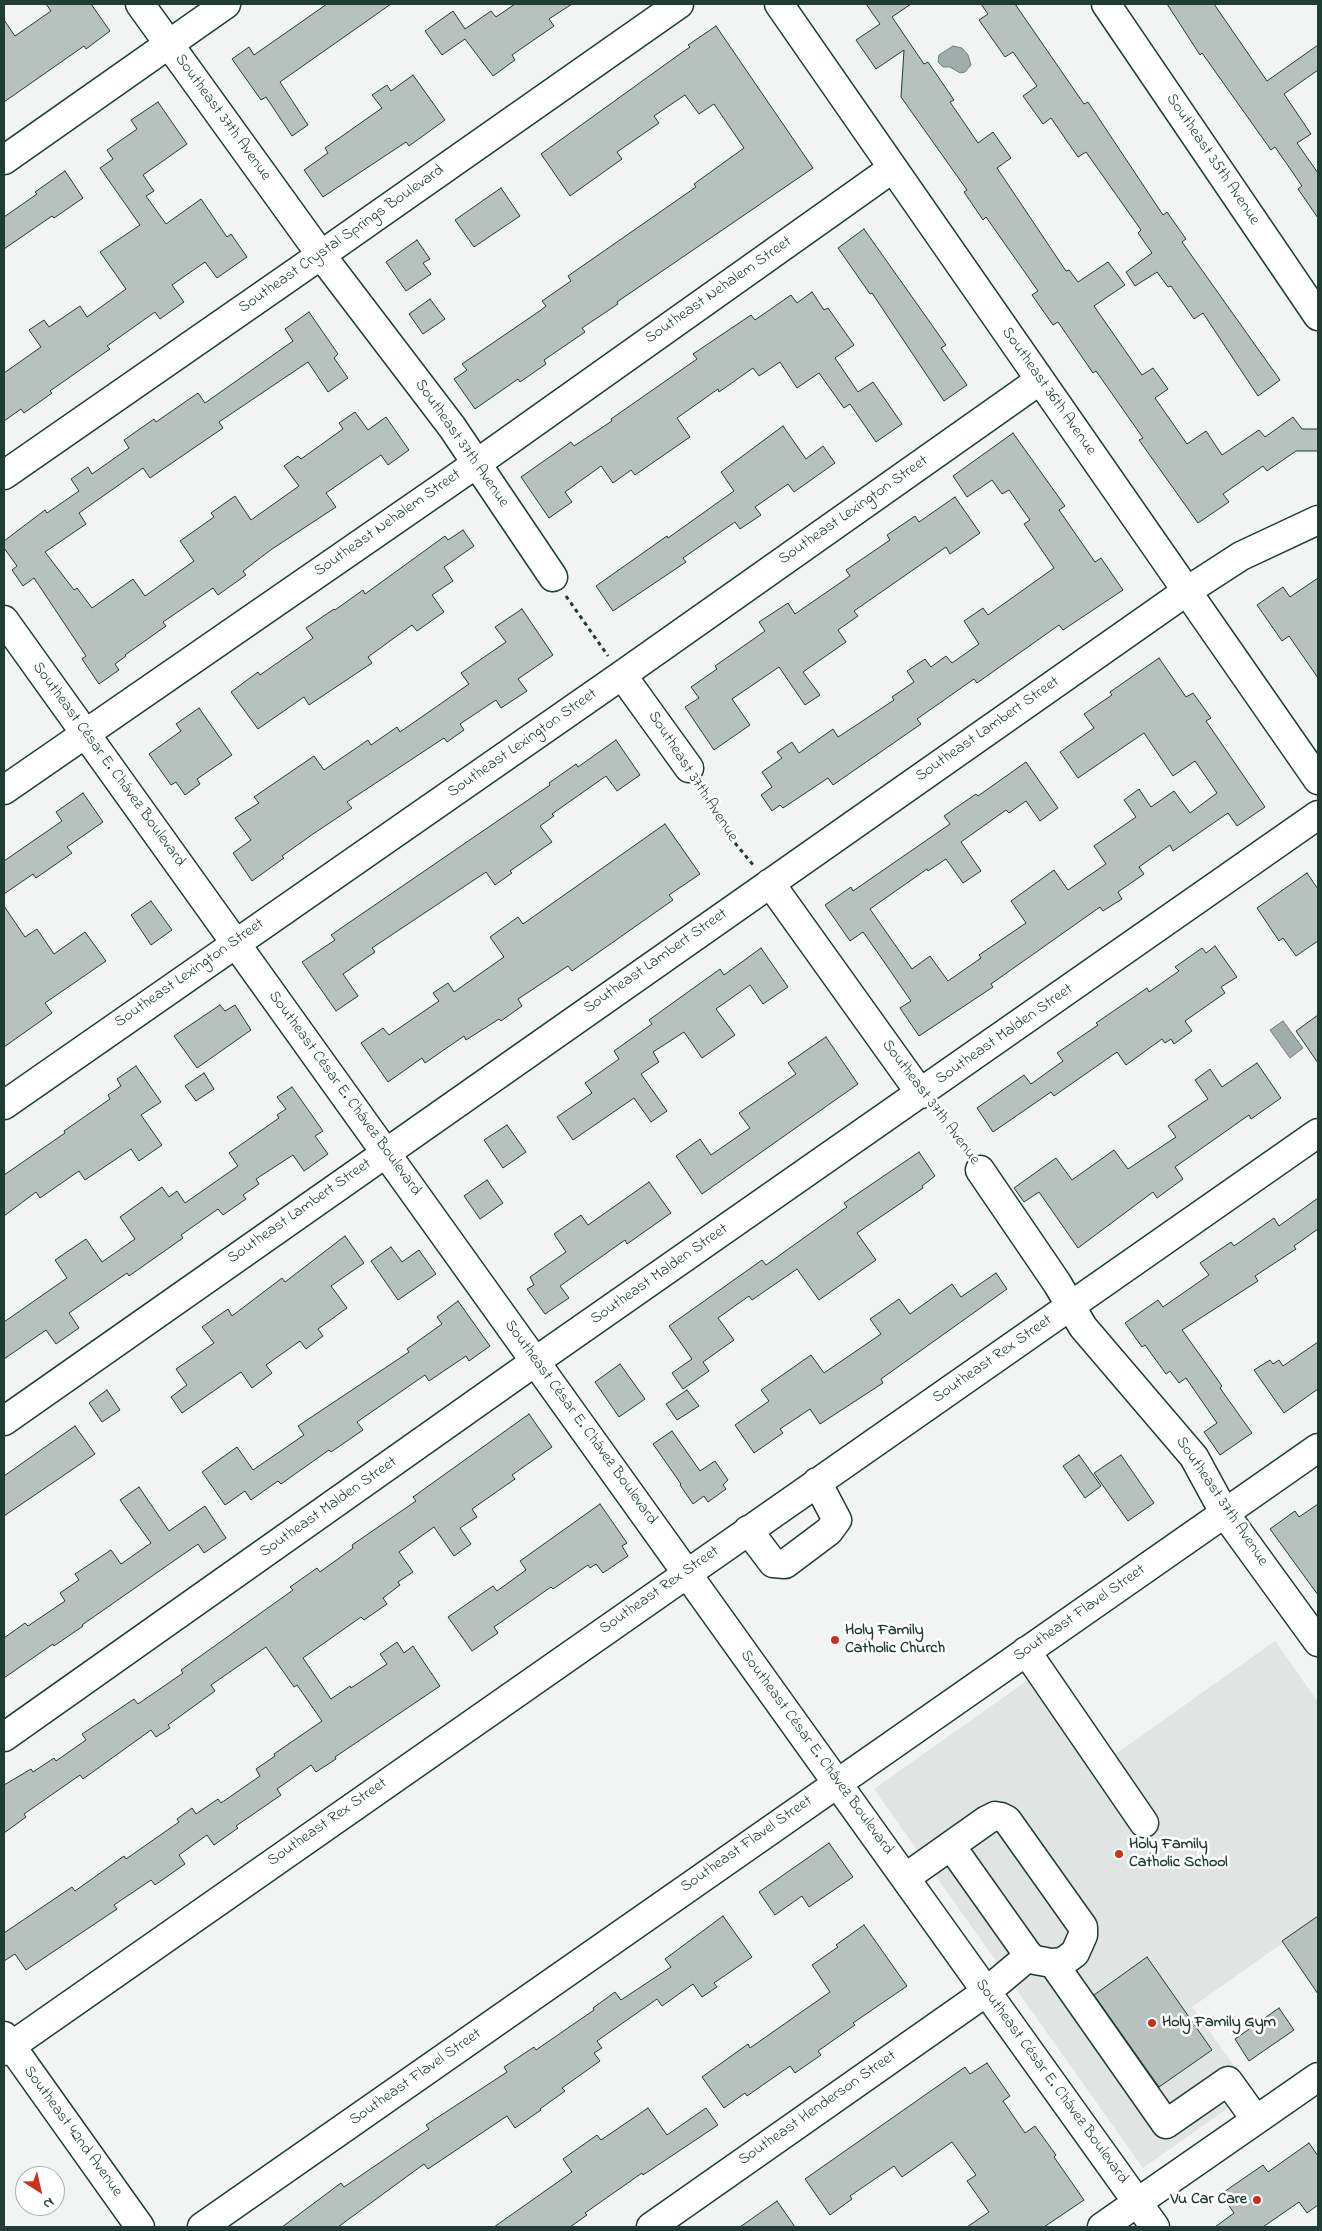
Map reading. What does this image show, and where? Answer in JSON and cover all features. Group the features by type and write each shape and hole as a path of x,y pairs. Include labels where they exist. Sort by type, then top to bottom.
{"street":[{"name":"Southeast 37th Avenue","path":"140,4 321,255 452,428 553,578"},
{"path":"4,160 226,4"},
{"name":"Southeast Crystal Springs Boulevard","path":"4,475 679,4"},
{"name":"Southeast 36th Avenue","path":"778,4 1318,780"},
{"name":"Southeast 35th Avenue","path":"1106,4 1318,316"},
{"name":"Southeast Nehalem Street","path":"4,790 476,464 893,168"},
{"name":"Southeast Lexington Street","path":"4,1105 622,675 1040,380"},
{"name":"Southeast Lambert Street","path":"4,1421 1187,591 1240,556 1318,520"},
{"name":"Southeast César E. Chávez Boulevard","path":"4,620 1155,2227"},
{"name":"Southeast 37th Avenue","path":"622,675 689,768"},
{"name":"Southeast Malden Street","path":"4,1737 536,1361 1318,816"},
{"name":"Southeast 37th Avenue","path":"770,883 921,1094"},
{"name":"Southeast Rex Street","path":"6,2044 1318,1134"},
{"name":"Southeast 37th Avenue","path":"980,1170 1057,1283 1069,1306 1084,1328 1194,1457 1225,1514 1318,1642"},
{"name":"Southeast Flavel Street","path":"202,2227 1318,1448"},
{"path":"748,1530 773,1564 785,1564 829,1531 837,1520 818,1482"},
{"path":"1026,1651 1144,1823"},
{"name":"Southeast Henderson Street","path":"651,2227 986,1992 1041,1960 1063,1962 1075,1953 1083,1935 1082,1927 1007,1820 995,1816 951,1846"},
{"path":"905,1878 951,1846 1166,2124 1228,2081 1256,2120"},
{"name":"Southeast 42nd Avenue","path":"6,2044 140,2227"},
{"path":"1102,2227 1318,2077"}],"path":[{"path":"553,578 622,675"},
{"name":"Southeast 37th Avenue","path":"689,768 724,831 770,883"},
{"name":"Southeast 37th Avenue","path":"921,1094 940,1111 980,1170"}],"shaded area":[{"path":"953,46 962,48 968,55 971,65 965,72 960,73 950,67 943,67 938,62 939,55"},
{"path":"1283,1021 1303,1048 1290,1058 1270,1030"},
{"name":"Holy Family Catholic School","path":"1275,1641 1318,1702 1318,1918 1192,2007 1252,2091 1143,2168 874,1789 1038,1673 1103,1763"}],"building":[{"path":"46,4 91,4 110,31 86,49 84,46 4,102 4,20 15,36 51,11"},
{"path":"327,4 391,4 280,82 308,125 292,136 266,97 261,100 232,59 249,47 254,55"},
{"path":"515,4 572,4 549,19 554,26 512,55 515,60 493,76 465,39 442,55 425,31 453,11 465,29 491,11 496,17"},
{"path":"866,4 911,4 892,17 924,64 928,62 954,100 950,102 978,143 993,132 1011,158 997,168 1066,271 1069,270 1078,282 1108,262 1125,285 1094,306 1142,375 1153,368 1168,389 1155,398 1187,444 1206,431 1222,455 1259,430 1265,437 1293,417 1302,429 1318,429 1318,451 1296,451 1267,471 1263,466 1223,494 1229,502 1198,523 1139,440 1143,438 1096,371 1093,373 1058,322 1053,325 1032,295 1038,291 986,217 983,220 964,192 967,190 901,97 904,50 876,69 856,40 880,24"},
{"path":"981,4 1015,4 1084,104 1088,102 1163,215 1167,212 1186,239 1182,242 1280,380 1258,396 1203,313 1194,319 1171,286 1168,287 1157,272 1135,286 1126,272 1152,253 1138,233 1141,230 1086,152 1078,157 1051,118 1043,124 1023,96 1037,86 1013,52 1005,57 979,20 988,14"},
{"path":"1167,4 1214,4 1267,81 1318,45 1318,70 1284,94 1311,134 1297,143 1318,173 1318,218 1298,189 1302,186 1275,147 1271,150 1202,53 1200,55"},
{"path":"716,26 813,168 617,302 618,304 582,328 585,332 544,360 546,364 520,382 518,379 475,409 454,379 467,370 462,364 546,306 542,301 571,281 568,276 696,187 694,184 744,148 714,104 699,114 685,95 654,116 659,123 617,152 622,159 570,196 541,154 690,47 688,45"},
{"path":"413,75 445,120 409,146 406,142 323,197 304,170 328,153 325,148 382,108 372,95 387,85 391,91"},
{"path":"158,102 187,144 143,175 154,191 146,196 166,224 201,199 227,237 231,234 247,257 217,278 205,262 172,285 184,302 160,319 155,312 107,346 110,349 50,391 52,393 24,413 21,409 4,421 4,373 41,347 29,330 44,320 49,327 80,306 87,317 126,289 100,252 140,225 100,168 113,159 107,150 137,129 131,120"},
{"path":"65,171 83,198 54,218 52,216 4,249 4,217 37,194 35,192"},
{"path":"501,188 520,216 474,247 455,220"},
{"path":"864,229 946,345 941,348 967,385 944,401 872,293 870,294 838,248"},
{"path":"417,240 430,259 423,263 431,274 406,291 386,262"},
{"path":"812,292 824,310 828,308 854,345 835,358 858,392 873,382 902,424 876,442 850,404 844,408 819,373 797,388 780,362 759,376 753,368 719,392 718,389 677,418 690,437 635,475 631,470 613,483 601,466 565,492 572,502 549,518 521,477 571,442 574,446 612,421 611,419 697,359 693,354 751,315 755,320 791,295 797,303"},
{"path":"430,299 445,319 423,334 409,314"},
{"path":"309,312 338,354 334,358 348,378 328,392 308,362 219,422 223,428 150,478 143,468 79,513 86,524 45,552 74,590 77,588 92,608 133,579 145,596 194,561 180,541 214,517 211,513 235,496 251,520 299,486 284,466 298,456 301,459 343,429 339,423 355,412 368,430 386,417 409,450 388,465 381,455 326,493 336,507 272,549 243,571 246,575 218,595 213,588 163,622 166,626 125,655 115,664 119,670 99,684 82,659 86,656 34,578 23,586 12,570 17,566 4,548 4,541 45,510 47,513 79,491 71,479 88,467 92,474 129,448 124,440 154,419 156,422 198,393 205,403 293,341 285,329"},
{"path":"783,426 806,459 823,446 835,463 794,492 788,484 755,507 761,515 740,529 735,522 683,558 686,562 613,611 596,586 734,491 721,472"},
{"path":"1013,433 1065,506 1059,510 1095,562 1101,558 1123,590 1063,630 1059,625 977,683 974,679 917,719 921,724 833,785 828,778 783,808 780,805 772,811 761,795 772,787 762,772 782,758 777,752 792,742 799,753 833,729 838,737 894,700 892,697 914,682 907,671 925,659 931,667 946,656 952,663 979,644 964,621 983,608 988,615 1054,568 1024,524 1030,520 1009,490 1002,494 992,480 967,497 953,476"},
{"path":"955,497 980,533 950,554 946,547 854,611 858,616 838,630 846,642 803,672 820,695 805,705 779,667 732,699 750,725 714,750 685,707 699,698 691,687 717,669 715,666 765,631 759,622 788,603 795,614 850,576 846,570 890,540 887,535 915,516 919,522"},
{"path":"463,530 474,546 444,567 453,581 432,595 444,612 417,631 412,625 368,657 372,663 309,705 304,697 258,729 231,692 258,672 260,675 313,638 306,628 363,590 365,594 445,536 448,540"},
{"path":"1318,578 1318,678 1289,636 1282,641 1257,605 1283,587 1290,597"},
{"path":"522,609 553,655 518,679 527,691 501,708 496,700 460,724 464,730 447,742 444,738 347,802 352,808 282,856 284,858 252,881 233,853 251,840 235,818 259,803 254,797 314,756 324,770 368,740 371,745 397,727 400,732 469,684 461,673 506,642 495,627"},
{"path":"1159,658 1186,697 1193,693 1211,718 1206,721 1265,807 1237,826 1228,813 1173,851 1170,845 1139,867 1144,874 1118,892 1122,899 1103,911 1100,907 991,984 993,987 919,1036 900,1008 911,1001 863,932 850,941 825,905 851,887 853,891 950,824 944,816 976,794 978,796 1026,762 1058,808 1040,821 1026,801 1009,813 1006,810 961,842 981,871 963,883 946,859 928,871 927,869 870,909 912,969 930,956 948,981 981,958 979,955 1026,923 1011,901 1054,870 1068,890 1106,864 1094,846 1136,817 1124,800 1139,789 1151,807 1174,791 1190,813 1217,793 1195,761 1173,776 1144,733 1078,778 1060,752 1094,728 1084,714 1112,695 1110,692"},
{"path":"199,708 232,755 197,779 200,784 185,795 176,782 171,785 149,754 181,731 176,724"},
{"path":"616,740 640,775 617,791 606,776 552,814 554,816 540,826 552,842 510,871 512,873 495,885 486,872 372,948 375,952 343,974 358,996 336,1011 302,962 335,940 331,935 550,785 549,783 576,764 578,767"},
{"path":"83,793 103,822 67,847 72,853 36,878 33,874 4,894 4,861 62,821 56,812"},
{"path":"665,824 700,874 669,895 673,900 572,971 568,966 518,999 522,1006 501,1021 499,1019 466,1040 464,1036 425,1063 422,1058 388,1082 361,1043 383,1028 389,1035 439,1001 433,993 448,983 454,992 504,957 490,937 518,917 523,924"},
{"path":"1307,873 1318,889 1318,941 1296,956 1283,938 1279,941 1257,908"},
{"path":"151,901 172,930 151,945 131,915"},
{"path":"4,906 25,937 37,929 54,954 85,932 106,961 45,1003 52,1013 4,1047"},
{"path":"1215,946 1237,977 1221,987 1225,993 1185,1021 1192,1031 1174,1044 1171,1039 1165,1043 1162,1039 1126,1065 1117,1052 1054,1096 1051,1092 993,1132 977,1108 1024,1075 1031,1084 1063,1061 1057,1053 1098,1025 1096,1023 1147,988 1149,992 1179,971 1175,967 1202,948 1206,953"},
{"path":"761,948 788,987 763,1004 750,985 716,1009 735,1035 702,1058 684,1032 653,1052 659,1062 641,1074 667,1111 651,1122 634,1098 573,1140 557,1117 592,1093 585,1083 619,1059 614,1051 652,1024 649,1020 720,969 724,975"},
{"path":"220,1005 225,1011 235,1005 251,1030 197,1068 174,1036"},
{"path":"1318,1015 1318,1063 1296,1031"},
{"path":"826,1037 858,1084 702,1194 676,1156 700,1139 711,1155 750,1128 739,1113 796,1074 788,1063"},
{"path":"1257,1063 1281,1098 1251,1119 1249,1115 1175,1167 1183,1179 1157,1198 1153,1192 1078,1248 1039,1192 1024,1202 1014,1188 1056,1158 1072,1180 1114,1150 1128,1169 1176,1137 1168,1126 1208,1099 1195,1080 1210,1069 1222,1087"},
{"path":"136,1066 161,1102 141,1115 162,1145 139,1161 131,1149 85,1180 79,1171 40,1198 36,1192 4,1216 4,1175 110,1099 108,1095 121,1086 117,1079"},
{"path":"204,1073 214,1089 196,1101 185,1086"},
{"path":"292,1087 323,1131 315,1136 328,1154 304,1171 293,1155 256,1179 259,1184 243,1195 246,1199 223,1215 218,1209 181,1235 183,1238 129,1276 127,1273 69,1313 79,1328 56,1344 46,1330 4,1359 4,1322 67,1278 55,1260 86,1239 102,1262 135,1239 120,1217 162,1187 169,1197 177,1191 185,1203 238,1166 229,1153 279,1118 277,1115 286,1109 277,1097"},
{"path":"507,1125 526,1152 503,1168 484,1140"},
{"path":"919,1152 935,1176 922,1186 923,1188 857,1233 876,1260 819,1300 797,1269 752,1300 749,1296 718,1318 734,1340 703,1362 709,1371 683,1389 672,1373 692,1359 669,1326 762,1260 766,1265 847,1207 844,1203"},
{"path":"487,1180 503,1203 480,1219 464,1196"},
{"path":"649,1182 671,1213 627,1244 625,1240 560,1286 569,1298 545,1314 527,1289 534,1285 530,1277 566,1252 554,1234 581,1215 588,1225"},
{"path":"1318,1198 1318,1229 1294,1246 1296,1249 1255,1276 1258,1281 1182,1330 1222,1386 1220,1388 1252,1433 1220,1455 1204,1432 1217,1423 1186,1378 1179,1383 1170,1371 1166,1374 1145,1345 1142,1347 1125,1323 1158,1300 1163,1307 1209,1275 1200,1263 1231,1242 1234,1246 1274,1218 1279,1226"},
{"path":"345,1236 364,1263 331,1286 347,1308 318,1329 323,1336 306,1349 300,1341 266,1365 272,1373 252,1388 241,1372 182,1413 171,1397 187,1385 176,1369 214,1343 202,1327 228,1309 232,1316 282,1278 285,1282"},
{"path":"391,1247 402,1262 419,1250 436,1274 398,1300 371,1261"},
{"path":"996,1273 1007,1289 881,1379 883,1383 820,1424 810,1409 780,1429 783,1433 754,1453 735,1425 769,1401 761,1390 811,1355 824,1373 881,1334 870,1319 899,1299 910,1314 952,1284 961,1297"},
{"path":"458,1301 490,1346 469,1361 466,1356 429,1381 425,1375 357,1422 363,1430 331,1452 329,1450 281,1484 278,1481 251,1500 245,1491 225,1505 202,1472 237,1447 253,1470 304,1435 298,1426 409,1352 407,1349 442,1324 437,1317"},
{"path":"1318,1342 1318,1389 1284,1413 1254,1370 1270,1360 1273,1364 1279,1360 1283,1366"},
{"path":"620,1364 645,1399 619,1417 595,1382"},
{"path":"107,1390 120,1410 102,1422 89,1403"},
{"path":"687,1390 699,1406 677,1420 666,1404"},
{"path":"529,1414 552,1447 512,1475 515,1479 472,1509 477,1517 460,1528 471,1544 454,1556 434,1527 399,1552 413,1572 398,1582 400,1585 383,1598 387,1604 364,1620 361,1617 303,1658 331,1699 387,1664 380,1654 397,1642 404,1653 413,1646 440,1686 316,1772 311,1765 277,1789 281,1795 236,1826 238,1828 214,1845 207,1835 179,1855 185,1864 155,1885 151,1880 114,1905 117,1909 26,1970 15,1954 4,1961 4,1933 72,1887 75,1891 124,1856 126,1859 179,1822 177,1819 192,1808 196,1814 218,1799 221,1803 260,1776 256,1769 275,1756 274,1754 322,1721 297,1685 294,1687 266,1647 211,1685 215,1691 168,1725 170,1728 156,1737 151,1730 83,1779 80,1775 24,1814 26,1817 4,1833 4,1785 31,1769 33,1772 54,1758 56,1761 86,1740 82,1734 134,1699 138,1704 183,1673 181,1670 293,1590 290,1587 317,1568 320,1572 353,1548 352,1545 416,1501 413,1497"},
{"path":"75,1426 95,1454 4,1516 4,1476"},
{"path":"672,1431 700,1471 715,1461 728,1480 723,1485 726,1489 708,1502 704,1496 693,1504 653,1444"},
{"path":"1079,1455 1101,1486 1085,1498 1063,1466"},
{"path":"1121,1455 1154,1503 1128,1521 1094,1473"},
{"path":"139,1487 169,1531 205,1506 226,1538 204,1553 198,1544 83,1626 4,1678 4,1638 25,1623 28,1626 65,1601 60,1593 79,1580 75,1574 111,1550 121,1564 151,1543 120,1500"},
{"path":"600,1504 627,1543 622,1546 628,1556 603,1573 596,1564 590,1568 588,1565 553,1589 551,1587 494,1627 498,1633 472,1651 448,1617 493,1586 497,1591 526,1570 520,1561"},
{"path":"1318,1504 1318,1595 1270,1529 1295,1511 1299,1517"},
{"path":"829,1843 853,1877 809,1907 802,1896 775,1915 759,1892"},
{"path":"723,1916 752,1957 714,1983 717,1987 702,1997 693,1984 662,2006 657,1999 597,2041 602,2048 594,2053 600,2061 562,2088 565,2091 541,2110 515,2128 507,2116 428,2169 424,2164 338,2227 282,2227 341,2183 344,2187 429,2129 426,2125 507,2072 504,2067 534,2047 536,2050 594,2010 593,2008 615,1992 621,2000 671,1967 665,1959"},
{"path":"1318,1916 1318,1994 1282,1941"},
{"path":"864,1925 907,1986 853,2023 855,2025 818,2051 821,2055 795,2073 790,2066 747,2096 745,2093 724,2108 702,2077 748,2044 750,2048 830,1992 812,1965 838,1947 836,1945"},
{"name":"Holy Family Gym","path":"1147,1957 1212,2050 1159,2087 1094,1995"},
{"path":"1279,2008 1294,2030 1249,2061 1235,2039"},
{"path":"987,2063 1010,2096 1003,2101 1025,2133 1035,2126 1084,2200 1044,2227 967,2227 989,2212 967,2181 976,2175 952,2142 902,2177 894,2166 850,2196 852,2199 830,2215 805,2179 965,2067 970,2074"},
{"path":"648,2108 667,2135 706,2108 718,2125 643,2175 642,2173 585,2213 587,2215 570,2227 494,2227 572,2172 563,2159 597,2135 601,2140"},
{"path":"1309,2143 1318,2156 1318,2205 1307,2213 1299,2202 1263,2227 1215,2227 1234,2213 1221,2194 1263,2165 1268,2172"},
{"path":"777,2201 795,2227 740,2227"}],"place":[{"name":"Holy Family Catholic Church","path":"835,1640"},
{"name":"Holy Family Catholic School","path":"1119,1854"},
{"name":"Holy Family Gym","path":"1152,2023"},
{"name":"Vu Car Care","path":"1257,2200"}]}
